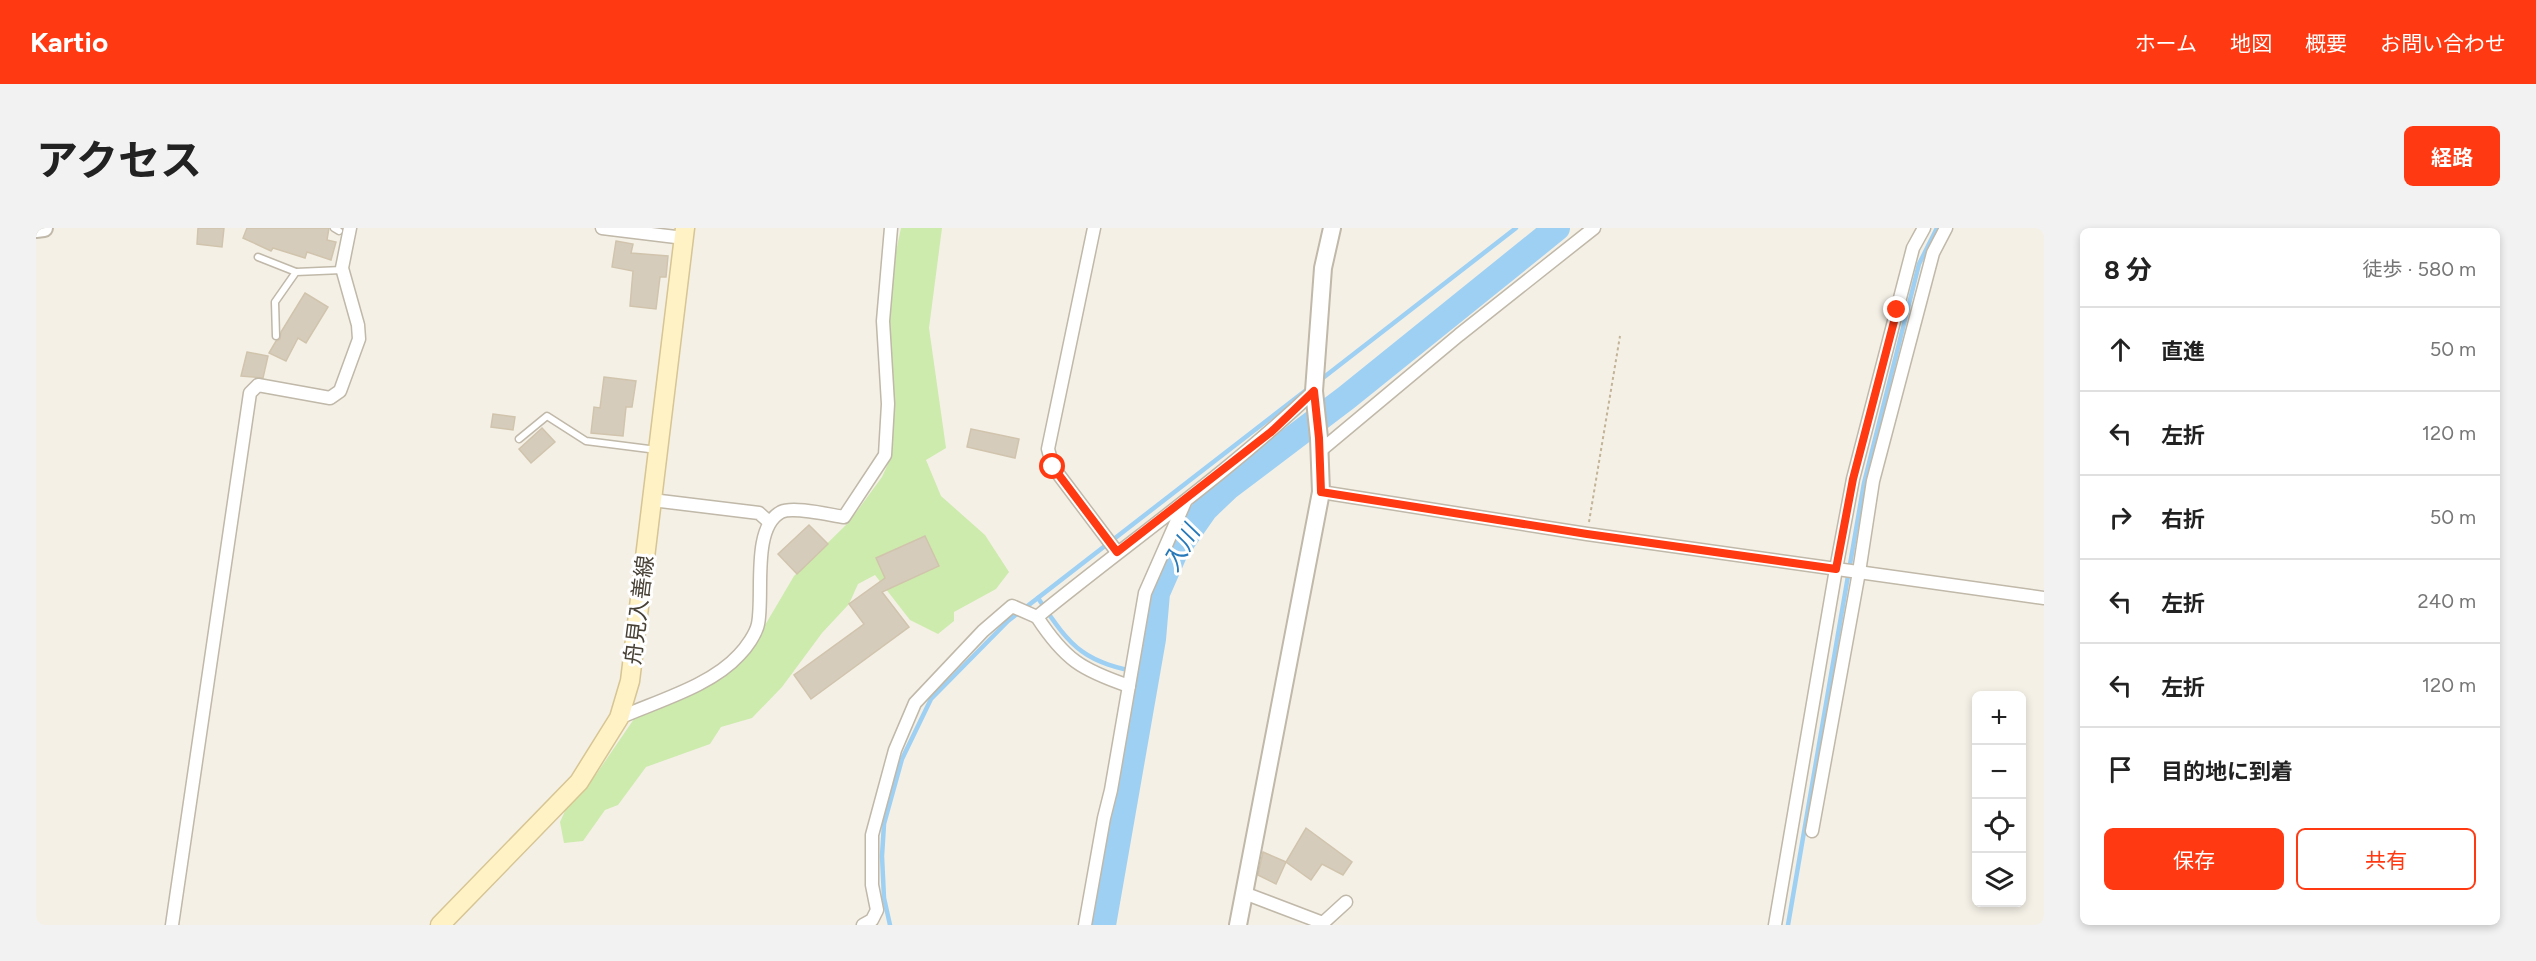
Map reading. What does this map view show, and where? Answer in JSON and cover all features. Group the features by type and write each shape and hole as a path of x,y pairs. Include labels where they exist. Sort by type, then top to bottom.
{"main road":[{"name":"舟見入善線","path":"440,925 579,782 619,718 630,681 684,233"}],"street":[{"path":"36,229 44,228"},
{"path":"602,228 684,233"},
{"path":"619,718 718,675 740,654 758,627 762,540 770,522 782,511 844,517 858,500 885,455 888,404 883,321 891,228"},
{"path":"1094,228 1048,448 1053,467 1117,552"},
{"path":"1238,925 1321,492 1320,444 1314,397 1323,268 1332,228"},
{"path":"1320,444 1594,228"},
{"path":"1775,925 1836,569 1868,419 1913,248 1924,228"},
{"path":"1812,831 1859,572 1873,481 1933,253 1947,228"},
{"path":"172,925 250,393 258,385 330,398 340,391 359,339 358,326 342,270 341,229"},
{"path":"1037,617 1314,397"},
{"path":"1321,492 1587,534 2044,598"},
{"path":"652,500 759,513 770,522"},
{"path":"1085,925 1145,593 1185,501"},
{"path":"862,925 872,920 877,910 872,885 872,835 895,750 915,703 983,631 1011,606 1037,617 1052,640 1068,657 1087,670 1129,686"},
{"path":"1244,893 1323,923 1346,902"}],"lane":[{"path":"258,257 296,272 342,270"},
{"path":"276,336 275,302 296,272"},
{"path":"519,439 547,416 586,441 658,450"}],"path":[{"path":"1587,534 1620,336"}],"green space":[{"path":"901,228 942,228 929,328 946,448 926,460 941,496 985,535 1009,572 996,589 954,612 954,621 938,634 910,620 875,575 858,584 849,604 822,633 782,687 752,718 721,727 710,744 646,767 618,805 605,810 583,841 564,843 560,822 566,809 597,773 636,716 723,678 748,654 794,576 849,522 882,477 892,455 893,397 890,319 894,261"}],"building":[{"path":"198,228 224,228 222,247 197,244"},
{"path":"247,228 329,228 327,240 336,242 331,260 307,252 305,258 273,248 271,251 243,238"},
{"path":"616,241 633,244 631,253 668,256 666,277 660,277 656,309 630,306 633,271 612,267"},
{"path":"305,293 328,307 306,343 298,338 286,361 269,353 276,341 280,339 281,332"},
{"path":"247,352 268,356 263,378 241,376"},
{"path":"604,377 636,381 632,407 626,407 623,436 591,433 594,407 600,408"},
{"path":"493,414 515,417 513,430 491,427"},
{"path":"542,428 555,442 531,463 519,449"},
{"path":"971,429 1019,439 1015,458 967,447"},
{"path":"809,525 828,544 797,574 778,554"},
{"path":"925,536 939,566 882,592 909,627 811,699 794,675 864,624 849,604 885,578 876,558"},
{"path":"1306,828 1352,862 1343,875 1322,864 1311,880 1286,862"},
{"path":"1263,852 1286,862 1276,884 1258,875"}],"waterway":[{"path":"1319,381 1516,228"},
{"name":"入川","path":"1103,925 1153,639 1157,593 1175,552 1205,509 1227,488 1346,398 1557,228"},
{"path":"1788,925 1864,483 1919,264 1937,228"},
{"path":"890,925 884,898 882,856 884,824 902,759 931,699 1008,621 1305,391"},
{"path":"1038,598 1061,631 1082,651 1108,665 1147,674"}],"route":[{"path":"1053,467 1117,552 1271,432 1314,391 1321,492 1587,534 1836,569 1853,479 1897,310"}]}
